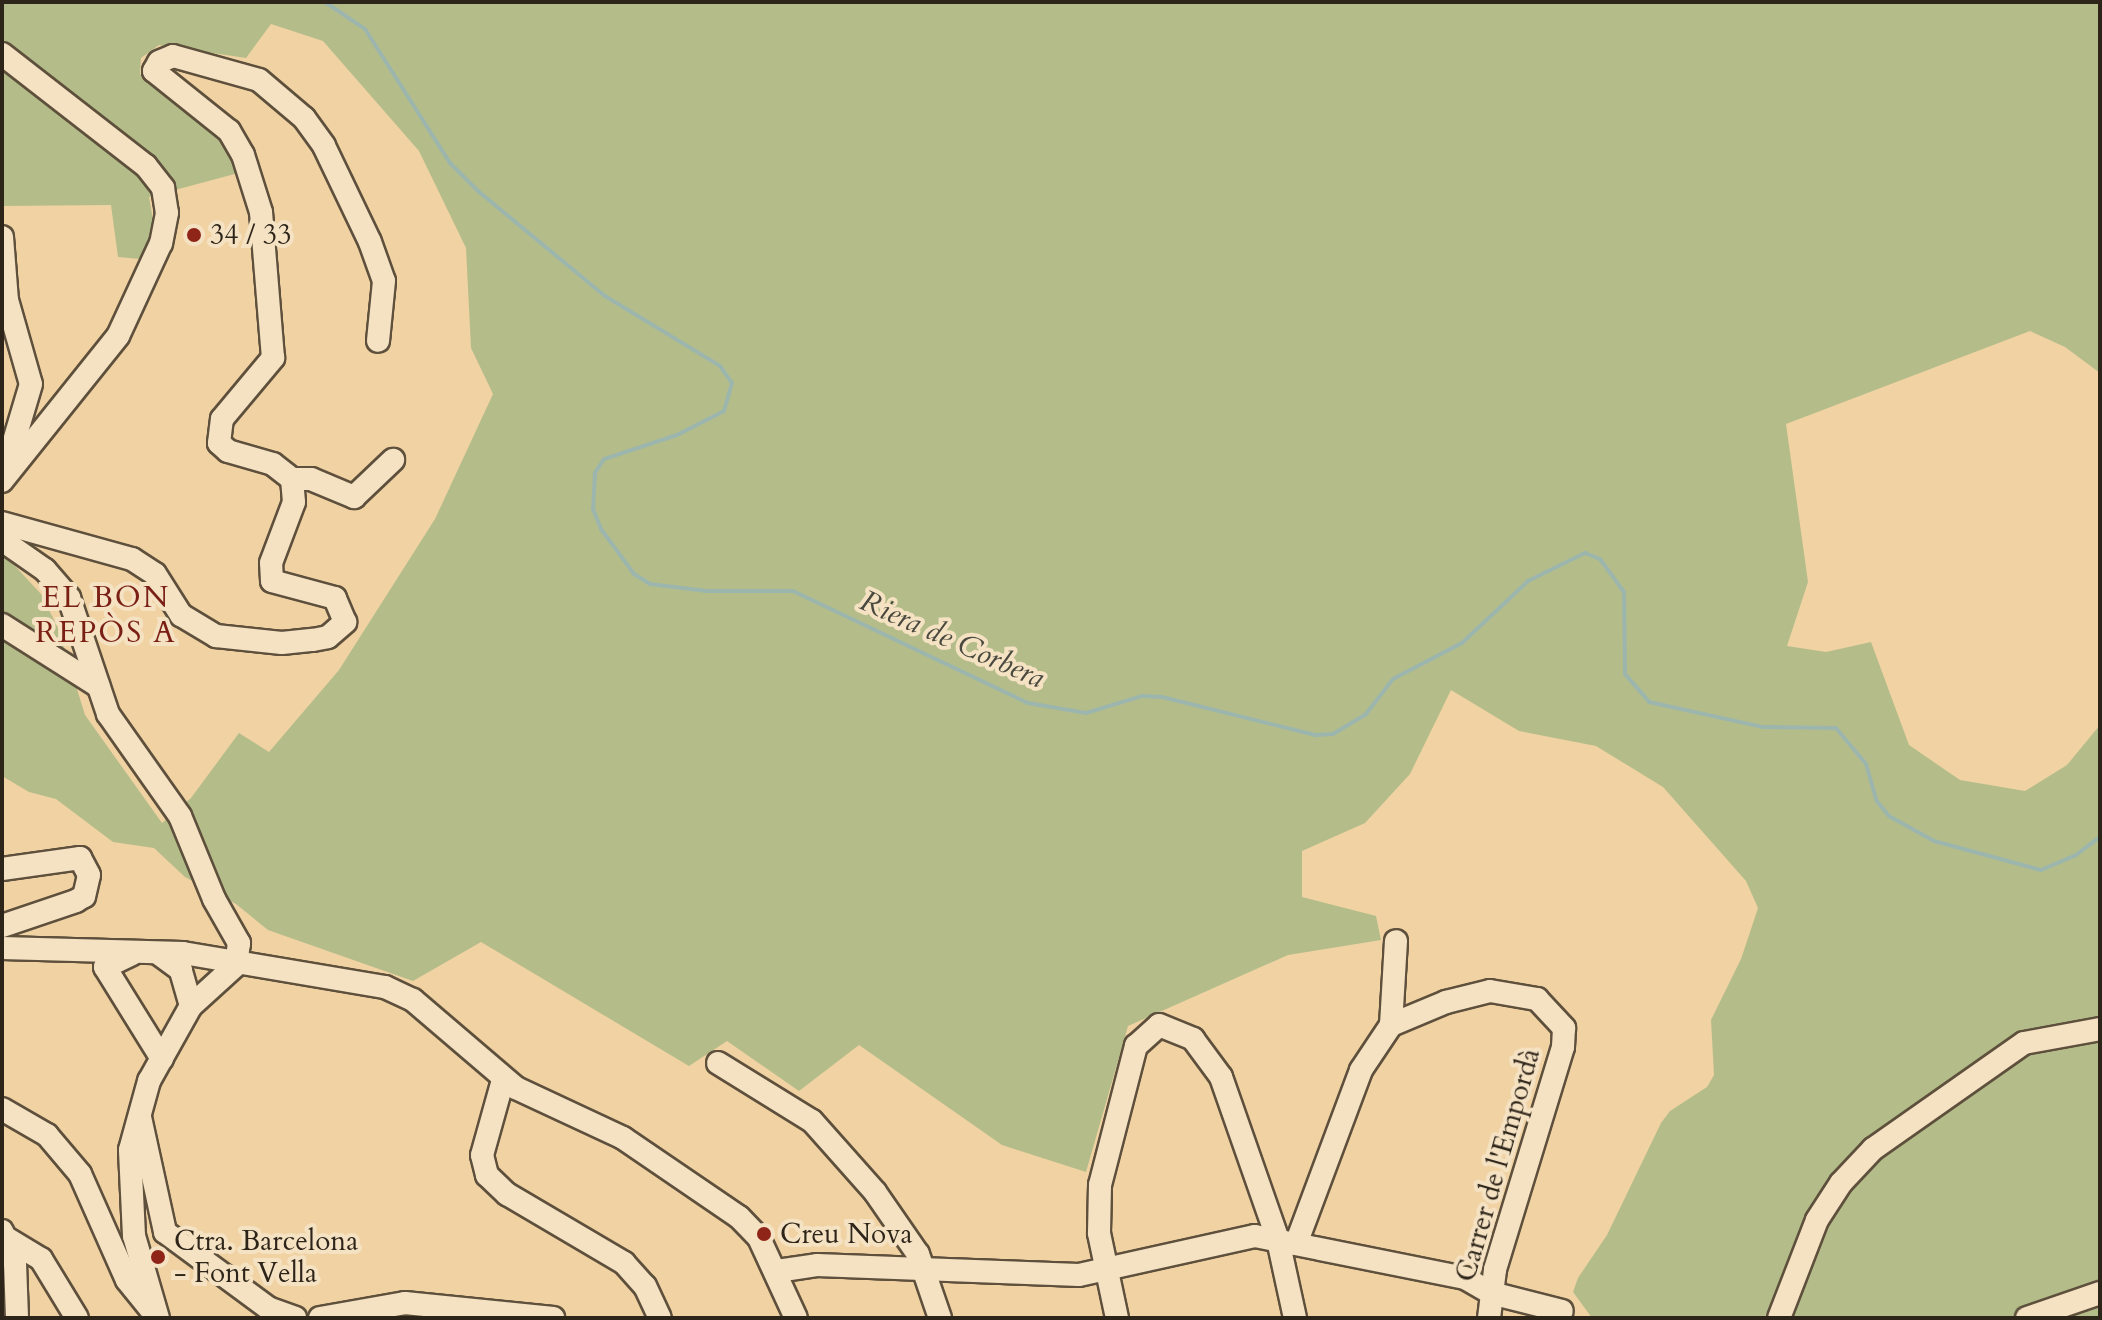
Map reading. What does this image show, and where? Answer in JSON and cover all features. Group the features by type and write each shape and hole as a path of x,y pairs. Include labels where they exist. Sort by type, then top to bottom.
{"street":[{"path":"2,54 146,166 163,188 167,213 161,243 118,336 2,480"},
{"path":"378,341 384,301 379,268 344,184 304,118 259,80 173,56 159,62 154,71 229,131 243,155 261,212 273,358 222,419 219,443 228,451 273,464 292,479 311,479 354,497 393,460"},
{"path":"2,237 7,300 31,384 2,480"},
{"path":"2,523 132,559 155,574 181,615 216,636 282,643 313,640 340,630 345,613 335,598 272,581 271,563 294,502 292,479"},
{"path":"2,540 45,570 69,598 98,686 120,736 180,816 239,943 236,965 191,1006 138,1110 130,1150 134,1272"},
{"path":"2,625 98,686"},
{"path":"2,869 80,858 89,875 84,896 76,901 2,926"},
{"path":"1287,1242 1361,1070 1391,1025 1396,941"},
{"path":"2,948 147,952 236,965 267,965 385,987 431,1014 503,1080 583,1117 676,1170 749,1227 777,1271 796,1318"},
{"path":"162,1059 105,967 147,952 181,970 191,1006"},
{"name":"Carrer de l'Empordà","path":"1391,1025 1446,1002 1490,991 1537,999 1564,1028 1563,1047 1491,1293 1489,1318"},
{"path":"1117,1318 1099,1233 1100,1185 1111,1131 1136,1046 1159,1025 1193,1039 1221,1077 1287,1242 1295,1318"},
{"path":"1779,1318 1817,1220 1841,1183 1873,1149 2024,1043 2100,1029"},
{"path":"718,1063 812,1121 875,1192 927,1273 940,1318"},
{"path":"503,1080 482,1155 487,1175 507,1194 624,1263 645,1286 660,1318"},
{"path":"2,1109 47,1135 80,1174 157,1317"},
{"path":"138,1110 165,1232 268,1308 295,1318"},
{"path":"4,1235 15,1263 17,1318"},
{"path":"4,1235 41,1259 77,1318"},
{"path":"777,1271 817,1265 927,1273 1107,1271 1230,1238 1287,1242 1465,1278 1491,1293 1562,1311"},
{"path":"2027,1318 2100,1293"},
{"path":"320,1318 405,1303 553,1318"}],"green space":[{"path":"2,2 2100,2 2100,373 2065,347 2030,331 1786,424 1808,582 1787,646 1826,652 1871,642 1909,745 1960,780 2025,791 2067,765 2100,725 2100,1318 1592,1318 1573,1292 1578,1278 1607,1235 1661,1123 1670,1111 1707,1087 1714,1075 1711,1020 1741,959 1758,908 1746,881 1663,787 1596,746 1519,731 1451,690 1410,774 1365,823 1302,851 1302,897 1376,916 1381,940 1288,955 1128,1026 1086,1172 1002,1145 859,1045 799,1091 727,1041 689,1066 481,942 413,981 268,930 236,904 185,877 154,848 113,842 56,799 29,792 2,776 2,552 41,594 58,628 85,715 162,823 191,798 239,733 269,752 339,670 435,519 493,394 471,348 466,248 419,151 323,41 271,24 246,58 159,45 141,58 140,74 225,139 242,172 149,197 154,225 140,259 118,257 111,205 2,206"}],"waterway":[{"name":"Riera de Corbera","path":"325,2 365,29 450,163 478,191 605,296 720,366 732,383 724,411 677,435 604,459 595,473 593,509 601,529 634,574 650,584 707,591 793,591 1028,703 1086,713 1142,696 1162,697 1316,735 1333,734 1366,714 1393,679 1462,643 1528,581 1585,553 1600,559 1624,592 1625,674 1649,702 1763,727 1836,728 1866,764 1876,800 1889,816 1934,841 2041,870 2076,855 2100,837"}],"place":[{"name":"34 / 33","path":"194,235"},
{"name":"Creu Nova","path":"764,1234"},
{"name":"Ctra. Barcelona - Font Vella","path":"158,1257"}],"district":[{"name":"EL BON REPÒS A","path":"106,615"}]}
